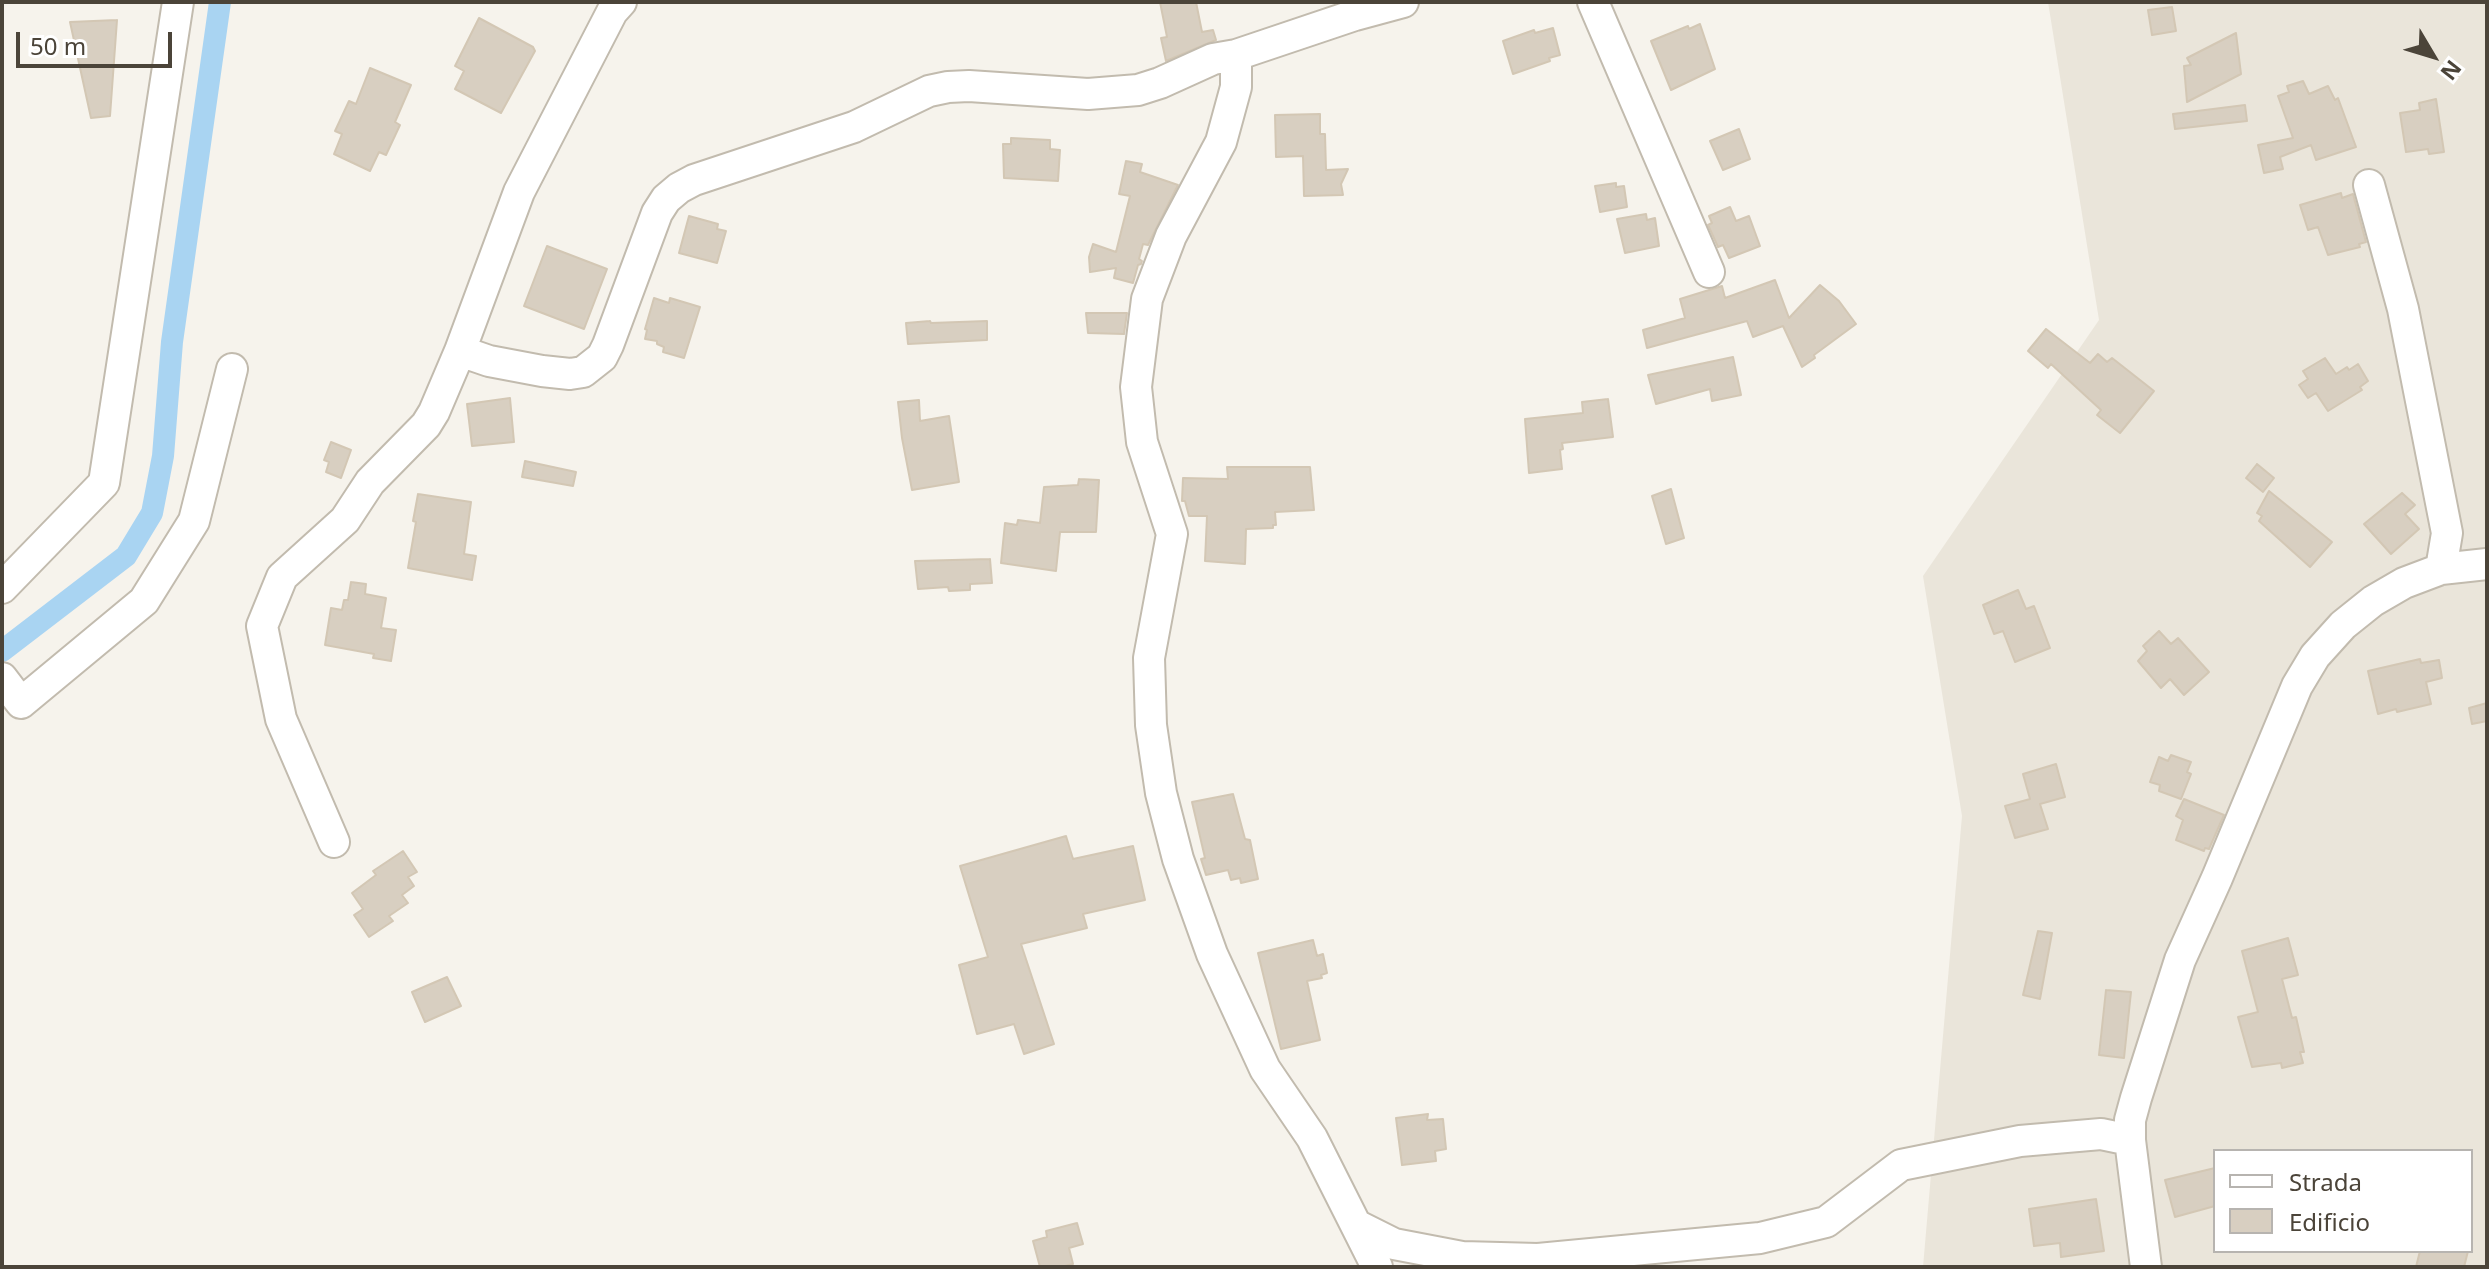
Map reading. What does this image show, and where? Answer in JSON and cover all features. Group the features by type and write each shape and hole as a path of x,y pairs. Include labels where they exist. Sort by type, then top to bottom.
{"street":[{"path":"2,588 104,483 178,2"},
{"path":"334,842 281,719 262,626 282,577 345,520 370,482 426,425 442,396 460,351 519,192 612,12 621,2"},
{"path":"460,351 489,361 542,371 583,372 602,357 657,213 666,199 679,188 694,180 854,127 929,91 969,86 1115,93 1138,90 1213,59 1236,55 1403,2"},
{"path":"1593,2 1709,272"},
{"path":"1236,55 1236,87 1221,142 1171,236 1147,299 1143,328 1136,387 1142,442 1172,534 1149,658 1151,725 1161,793 1178,859 1212,954 1265,1069 1312,1138 1377,1267"},
{"path":"2369,185 2403,309 2447,533 2441,569"},
{"path":"2,678 21,703 144,601 194,521 232,369"},
{"path":"2146,1267 2130,1120 2180,960 2223,866 2297,686 2315,656 2343,625 2373,601 2404,583 2441,569 2487,564"},
{"path":"1358,1226 1394,1244 1462,1257 1538,1259 1760,1238 1826,1222 1901,1165 2020,1141 2101,1134 2130,1140"}],"shaded area":[{"path":"2048,2 2487,2 2487,1267 1923,1267 1962,816 1923,576 2099,320"}],"building":[{"path":"1160,2 1196,2 1202,32 1213,30 1216,40 1166,61 1161,38 1167,37"},
{"path":"2172,7 2176,31 2152,35 2148,10"},
{"path":"479,18 533,47 535,51 501,113 455,89 464,71 455,66"},
{"path":"117,20 110,116 91,118 70,22"},
{"path":"1700,24 1715,69 1671,90 1651,41"},
{"path":"1553,28 1560,55 1513,74 1503,41 1534,30 1535,33"},
{"path":"2236,33 2241,74 2187,102 2184,66 2191,65 2187,58"},
{"path":"370,68 411,85 395,122 400,125 386,155 379,152 370,171 334,154 342,134 335,131 349,101 356,104"},
{"path":"2303,81 2309,94 2328,86 2335,100 2338,98 2356,147 2316,160 2311,145 2280,157 2283,169 2264,173 2258,145 2293,138 2278,96 2289,92 2287,86"},
{"path":"2436,99 2444,152 2429,154 2428,149 2406,152 2400,113 2420,110 2419,103"},
{"path":"2245,105 2247,121 2175,129 2173,114"},
{"path":"1320,114 1320,134 1325,134 1326,170 1348,169 1341,184 1343,195 1304,196 1303,156 1276,157 1275,115"},
{"path":"1739,129 1750,159 1723,170 1710,141"},
{"path":"1011,138 1050,140 1050,149 1060,150 1058,181 1004,178 1003,144 1011,144"},
{"path":"1126,161 1142,164 1140,172 1178,185 1148,245 1143,244 1139,259 1142,261 1133,283 1114,278 1116,268 1090,272 1089,257 1093,244 1116,252 1130,196 1119,194"},
{"path":"1616,183 1616,187 1624,186 1627,207 1600,212 1595,186"},
{"path":"2341,193 2342,198 2353,194 2366,242 2359,244 2360,247 2328,255 2318,227 2308,230 2300,205"},
{"path":"1730,207 1736,221 1749,216 1760,246 1729,258 1723,245 1718,247 1708,225 1712,223 1709,216"},
{"path":"1646,214 1647,220 1655,218 1659,246 1625,253 1617,219"},
{"path":"689,216 718,224 717,229 726,231 717,263 679,253"},
{"path":"547,246 607,269 584,329 524,306"},
{"path":"1775,280 1789,318 1820,285 1839,301 1856,324 1802,367 1783,326 1753,337 1747,321 1647,348 1643,330 1685,318 1680,299 1722,286 1725,298"},
{"path":"654,298 669,303 670,298 700,307 684,358 663,352 664,347 657,341 645,339"},
{"path":"1086,313 1127,313 1124,334 1088,333"},
{"path":"987,321 987,340 908,344 906,323"},
{"path":"2046,329 2090,363 2098,354 2107,362 2112,358 2154,391 2120,433 2097,415 2101,410 2051,364 2048,368 2028,351"},
{"path":"1733,357 1741,395 1712,401 1710,389 1656,404 1648,375"},
{"path":"2325,358 2336,374 2358,364 2368,381 2360,387 2362,390 2328,411 2316,393 2308,398 2299,385 2308,379 2303,371"},
{"path":"510,398 514,442 472,446 467,404"},
{"path":"1608,399 1613,437 1562,443 1562,469 1529,473 1525,419 1583,413 1582,402"},
{"path":"919,400 920,421 949,416 959,482 912,490 898,402"},
{"path":"331,442 351,450 341,478 326,472 329,462 324,460"},
{"path":"525,461 576,472 573,486 522,477"},
{"path":"2257,464 2274,478 2263,492 2246,478"},
{"path":"1227,467 1310,467 1314,510 1275,512 1276,525 1273,528 1246,529 1245,564 1205,561 1207,516 1189,516 1185,501 1182,501 1183,478 1228,479"},
{"path":"1079,479 1099,480 1096,532 1060,532 1056,571 1001,563 1005,523 1017,525 1018,520 1040,523 1044,487 1078,485"},
{"path":"1671,489 1684,538 1666,544 1652,496"},
{"path":"2269,491 2332,542 2310,567 2259,521 2262,516 2257,513"},
{"path":"2402,493 2415,505 2405,514 2419,529 2391,554 2364,524"},
{"path":"418,494 471,502 464,554 476,556 472,580 408,568"},
{"path":"990,559 992,583 970,584 970,590 949,591 948,587 918,589 915,561"},
{"path":"351,582 366,584 365,594 386,598 381,628 396,630 391,661 373,658 374,654 325,645 331,608 342,610 344,600 348,600"},
{"path":"2018,590 2026,609 2034,606 2050,648 2015,662 2003,631 1994,634 1983,605"},
{"path":"2159,631 2171,644 2178,638 2209,672 2184,695 2170,679 2161,688 2138,661 2147,651 2143,646"},
{"path":"2420,659 2421,663 2439,660 2442,678 2426,682 2431,704 2378,714 2368,671"},
{"path":"2487,703 2487,721 2472,724 2469,708"},
{"path":"2171,755 2191,762 2187,772 2191,774 2181,799 2159,791 2160,785 2150,782 2159,757 2168,761"},
{"path":"2056,764 2065,797 2040,804 2048,829 2015,838 2005,806 2030,799 2023,774"},
{"path":"1233,794 1245,839 1250,840 1258,879 1241,883 1240,878 1231,880 1228,870 1206,875 1192,802"},
{"path":"2184,799 2224,815 2209,849 2205,848 2204,851 2176,840 2183,820 2176,816"},
{"path":"1066,836 1073,859 1133,846 1145,900 1083,914 1087,928 1021,944 1054,1044 1024,1054 1014,1024 977,1034 959,965 988,957 960,866"},
{"path":"403,851 417,872 408,877 414,886 402,895 408,903 389,916 393,921 369,937 354,915 363,909 352,893 376,875 373,871"},
{"path":"2038,931 2052,933 2040,999 2023,995"},
{"path":"2288,938 2298,975 2282,979 2292,1018 2296,1017 2304,1052 2300,1052 2303,1063 2282,1068 2281,1063 2252,1067 2238,1017 2258,1012 2242,951"},
{"path":"1313,940 1317,956 1323,954 1327,973 1321,975 1322,978 1307,981 1320,1040 1281,1049 1258,953"},
{"path":"447,977 461,1006 425,1022 412,992"},
{"path":"2106,990 2131,992 2124,1058 2099,1055"},
{"path":"1428,1114 1427,1120 1443,1119 1446,1149 1435,1151 1436,1161 1402,1165 1396,1118"},
{"path":"2213,1168 2213,1207 2175,1217 2165,1180"},
{"path":"2096,1199 2104,1251 2061,1257 2060,1243 2034,1246 2029,1209"},
{"path":"1077,1223 1083,1244 1069,1248 1073,1264 1040,1267 1033,1241 1047,1237 1046,1231"},
{"path":"2420,1253 2468,1253 2464,1267 2416,1267"}],"waterway":[{"path":"2,651 126,556 152,513 163,456 172,342 220,2"}]}
